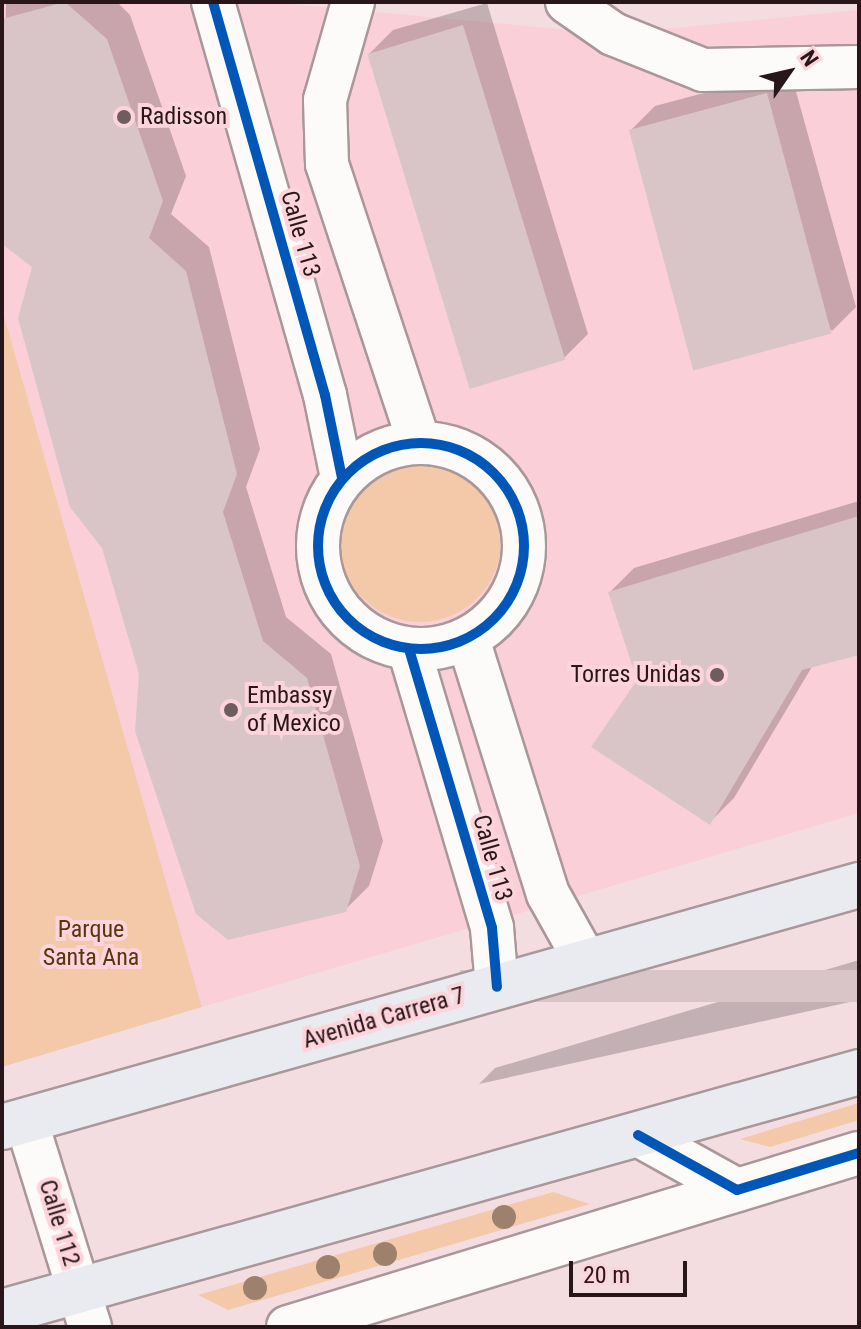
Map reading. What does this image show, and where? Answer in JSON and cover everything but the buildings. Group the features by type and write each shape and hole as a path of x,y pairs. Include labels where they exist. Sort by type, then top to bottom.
{"main road":[{"name":"Avenida Carrera 7","path":"14,1124 859,885"},
{"path":"2,1312 84,1308 638,1135 859,1072"}],"street":[{"name":"Calle 113","path":"213,2 325,395 342,478"},
{"name":"Calle 113","path":"353,2 325,100 327,164 419,442"},
{"path":"567,2 613,34 703,70 859,67"},
{"path":"419,442 477,458 508,490 525,533 514,594 468,639 409,649 360,629 326,588 318,532 342,478 364,458 419,442"},
{"name":"Calle 113","path":"468,639 548,894 586,962"},
{"name":"Calle 113","path":"409,649 492,928 497,987"},
{"name":"Calle 112","path":"14,1124 48,1187 84,1308"},
{"path":"638,1135 737,1190"},
{"path":"288,1327 859,1153"}],"shaded area":[{"path":"2,2 268,2 613,34 859,10 859,813 202,1007 2,309"}],"green space":[{"name":"Parque Santa Ana","path":"2,309 202,1007 2,1067"},
{"path":"420,460 451,466 478,483 495,510 501,541 495,572 478,599 451,616 420,622 389,616 362,599 345,572 339,541 345,510 362,483 389,466"},
{"path":"859,1103 859,1120 770,1147 740,1139"},
{"path":"553,1192 590,1204 228,1310 198,1295"}],"cycle path":[{"path":"213,2 325,395 342,478"},
{"path":"421,443 461,450 494,473 517,506 524,546 517,586 494,619 461,642 421,649 381,642 348,619 325,586 318,546 325,506 348,473 381,450 421,443"},
{"path":"409,649 492,928 497,987"},
{"path":"638,1135 737,1190 859,1153"}],"place":[{"name":"Radisson","path":"124,117"},
{"name":"Torres Unidas","path":"717,675"},
{"name":"Embassy of Mexico","path":"231,710"}]}
